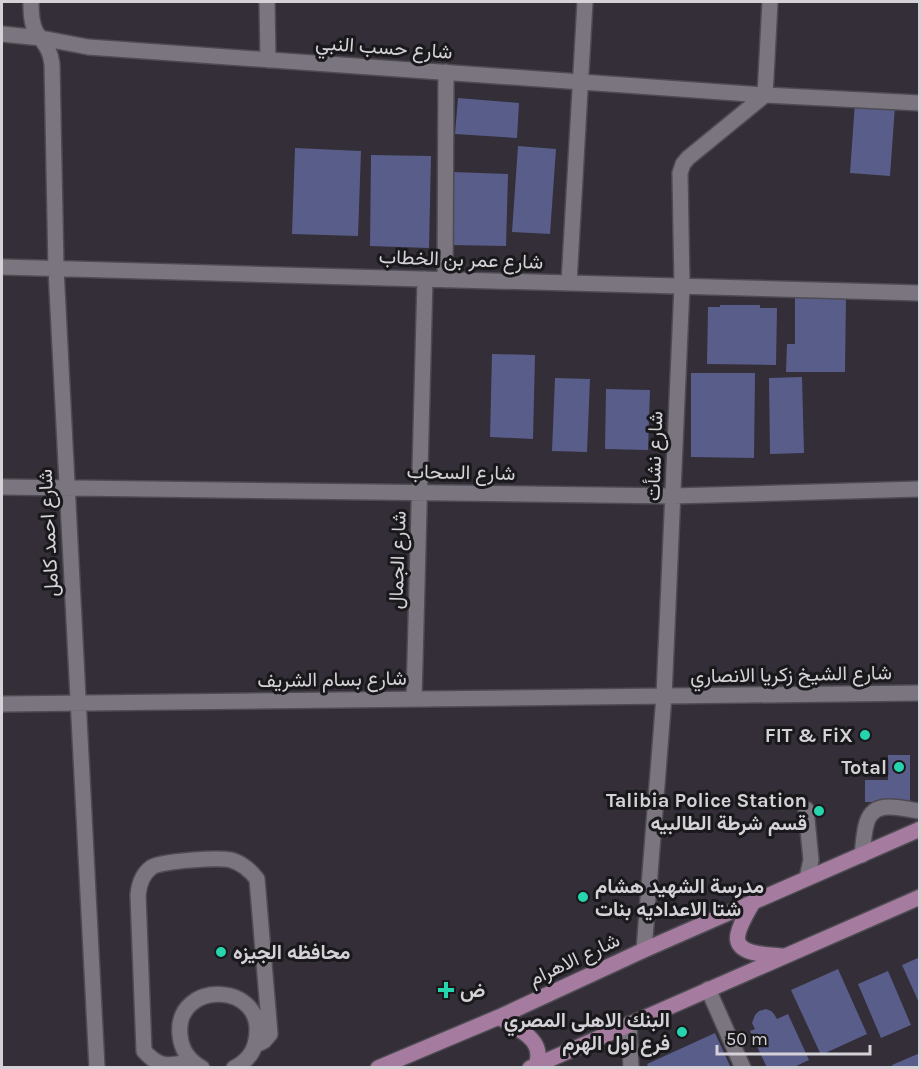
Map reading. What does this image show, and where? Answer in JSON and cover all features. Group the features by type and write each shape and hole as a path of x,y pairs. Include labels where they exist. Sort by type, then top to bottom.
{"main road":[{"name":"شارع الاهرام","path":"378,1068 499,1017 644,950 920,829"},
{"path":"533,1066 920,897"},
{"path":"752,904 738,932 738,942 741,947 750,952 784,956"},
{"path":"499,1017 536,1044 539,1058 533,1066"}],"street":[{"name":"شارع احمد كامل","path":"31,2 35,30 48,47 52,64 56,269 97,1068"},
{"path":"267,2 268,60"},
{"path":"569,283 585,2"},
{"path":"765,95 770,2"},
{"name":"شارع حسب النبي","path":"2,34 41,38 88,47 765,95 920,103"},
{"path":"445,279 446,72"},
{"name":"شارع نشأت","path":"644,950 664,696 682,286 680,173 688,158 765,95"},
{"name":"شارع عمر بن الخطاب","path":"2,267 920,293"},
{"name":"شارع الجمال","path":"414,699 425,279"},
{"name":"شارع السحاب","path":"2,487 673,496 920,489"},
{"name":"شارع الشيخ زكريا الانصاري","path":"664,696 920,693"},
{"name":"شارع بسام الشريف","path":"2,704 664,696"},
{"path":"862,855 866,824 869,816 878,809 890,807 920,811"},
{"path":"806,809 811,860 807,878"},
{"path":"198,1065 165,1067 152,1062 144,1051 138,895 139,884 144,874 153,866 216,859 232,860 246,867 257,879 270,1034 264,1041 256,1044"},
{"path":"708,989 743,1068"},
{"path":"198,1065 185,1052 181,1042 179,1031 181,1020 186,1010 194,1002 214,993 236,997 252,1012 256,1022 258,1034 252,1053 234,1068"},
{"path":"629,1024 631,1068"}],"building":[{"path":"458,98 519,103 517,138 455,134"},
{"path":"855,102 895,106 890,176 850,173"},
{"path":"518,146 556,149 550,234 512,232"},
{"path":"295,148 361,151 358,236 292,234"},
{"path":"371,155 431,156 429,248 370,246"},
{"path":"453,172 508,174 506,246 450,245"},
{"path":"795,295 846,296 845,372 786,372 787,344 795,344"},
{"path":"720,305 760,305 760,308 777,308 776,365 707,364 708,307 720,307"},
{"path":"492,354 535,355 533,439 490,437"},
{"path":"691,373 755,373 754,458 691,457"},
{"path":"802,377 804,453 770,454 769,378"},
{"path":"555,378 590,379 587,452 552,451"},
{"path":"606,389 650,390 648,450 605,449"},
{"name":"Total","path":"888,755 910,755 910,802 865,802 865,780 888,780"},
{"path":"920,957 920,1005 902,965"},
{"path":"838,969 867,1034 821,1055 791,990"},
{"path":"888,971 911,1025 881,1038 858,984"},
{"path":"766,1009 771,1011 777,1019 788,1014 809,1060 792,1068 767,1068 750,1031 755,1029 752,1023 755,1015"},
{"path":"715,1033 731,1068 649,1068 647,1064"},
{"path":"920,1053 920,1068 893,1068 892,1065"}],"place":[{"name":"FIT & FiX","path":"865,735"},
{"name":"Total","path":"899,767"},
{"name":"Talibia Police Station قسم شرطة الطالبيه","path":"819,811"},
{"name":"مدرسة الشهيد هشام شتا الاعداديه بنات","path":"583,897"},
{"name":"محافظه الجيزه","path":"221,952"},
{"name":"ض","path":"446,990"},
{"name":"البنك الاهلى المصري فرع اول الهرم","path":"682,1032"}]}
